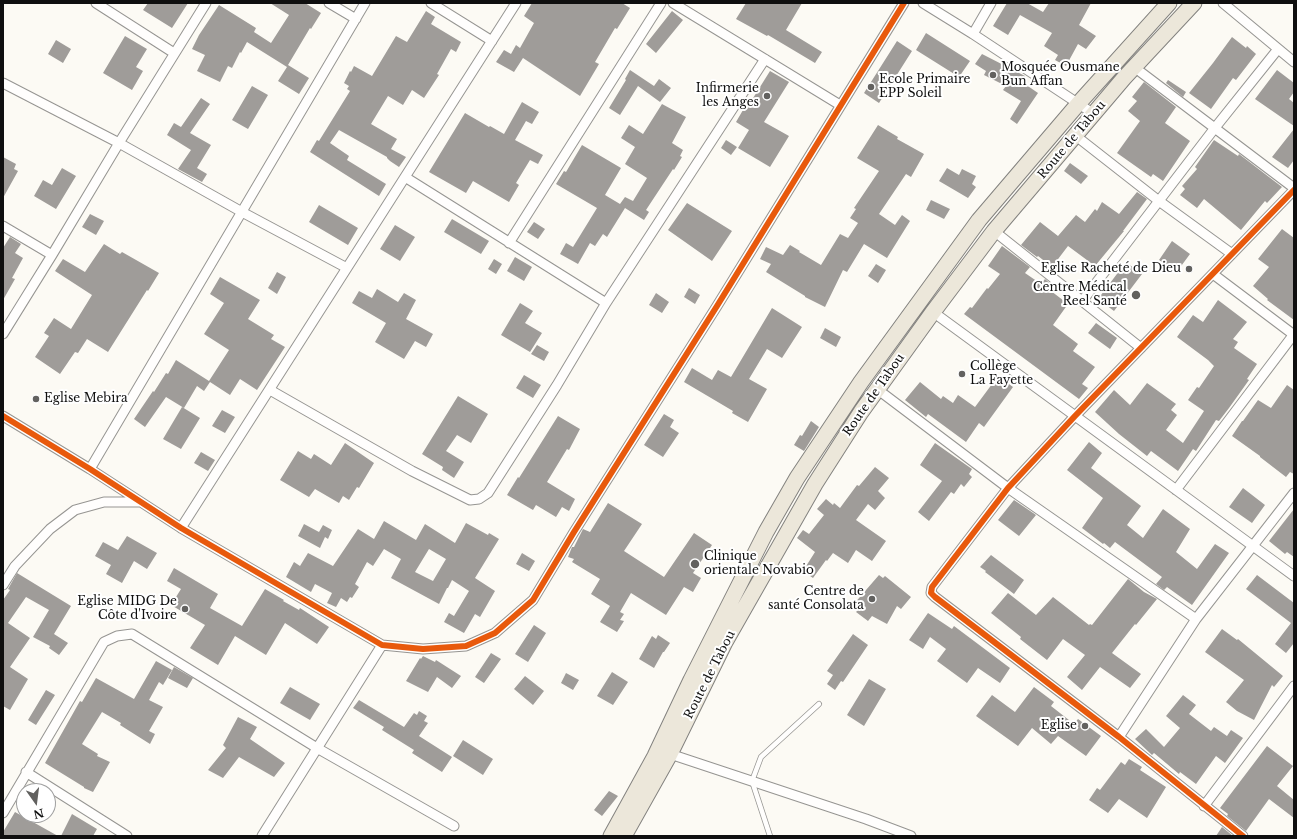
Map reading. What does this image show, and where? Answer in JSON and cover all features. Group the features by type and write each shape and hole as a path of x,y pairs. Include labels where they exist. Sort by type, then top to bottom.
{"main road":[{"name":"Route de Tabou","path":"611,836 655,756 766,532 797,478 861,382 979,220 1078,104 1169,3"},
{"name":"Route de Tabou","path":"624,836 670,754 725,642 815,484 877,389 994,231 1134,67 1194,3"}],"street":[{"path":"96,3 174,53"},
{"path":"3,334 206,3"},
{"path":"329,3 356,19"},
{"path":"90,469 366,3"},
{"path":"431,3 492,41"},
{"path":"182,528 516,3"},
{"path":"509,243 661,3"},
{"path":"673,3 840,105"},
{"path":"3,416 90,469 182,528 382,645 423,649 466,646 495,633 533,600 904,3"},
{"path":"923,3 973,34 1094,114"},
{"path":"973,34 991,3"},
{"path":"1223,3 1294,62"},
{"path":"1083,300 1214,129 1278,49"},
{"path":"270,390 412,471 470,500 479,499 488,493 557,385 606,303 766,59"},
{"path":"1134,67 1294,189 1075,416 1008,488 932,587 931,593 934,597 1243,836"},
{"path":"3,83 119,143 242,212 347,268"},
{"path":"1076,136 1159,201 1232,254"},
{"path":"405,177 606,303"},
{"path":"3,226 52,255"},
{"path":"994,231 1083,300 1141,348"},
{"path":"1176,490 1294,334 1213,274"},
{"path":"933,312 1294,576"},
{"path":"877,389 1008,488 1196,619"},
{"path":"1118,738 1196,619 1294,493"},
{"path":"3,585 15,566 50,529 75,510 104,502 140,502"},
{"path":"3,813 104,642 117,636 132,634 317,748 454,826"},
{"path":"262,836 382,645"},
{"path":"1204,806 1294,686"},
{"path":"670,754 866,819 911,836"},
{"path":"26,772 127,836"}],"lane":[{"path":"770,836 752,781 761,757 819,704"}],"building":[{"path":"148,3 188,3 172,28 143,10"},
{"path":"270,3 305,3 321,13 311,29 310,28 288,65 309,78 299,94 278,81 287,67 247,42 232,68 228,66 220,82 197,71 205,55 192,49 199,35 219,5 256,28 254,32 271,43 289,15"},
{"path":"532,3 622,3 630,8 617,29 615,28 595,62 599,64 580,96 523,58 514,72 496,62 504,50 511,54 516,45 520,48 534,23 524,16"},
{"path":"746,3 802,3 786,30 822,52 815,63 768,35 767,36 736,19"},
{"path":"1007,3 1027,3 1043,12 1049,3 1091,3 1079,25 1096,36 1086,49 1078,44 1066,66 1055,60 1058,55 1044,46 1052,33 1020,15 1008,35 993,26"},
{"path":"426,11 435,17 431,24 461,42 456,52 451,49 437,74 439,75 424,98 412,90 403,105 388,96 371,124 397,139 391,149 406,157 399,167 387,157 339,130 330,143 349,156 347,160 386,184 379,196 310,152 317,140 319,141 350,91 347,89 349,86 344,83 354,66 372,76 396,36 407,42"},
{"path":"672,11 683,20 656,53 646,44"},
{"path":"926,33 970,61 959,77 916,50"},
{"path":"125,36 147,49 136,67 143,71 132,90 103,73"},
{"path":"1232,37 1246,48 1247,46 1256,54 1236,80 1233,78 1211,109 1189,93"},
{"path":"56,40 71,49 63,63 48,54"},
{"path":"897,41 912,51 879,103 864,93"},
{"path":"982,54 1025,76 1022,82 1038,93 1017,124 1010,119 1021,101 1003,90 1006,86 984,75 986,71 975,64"},
{"path":"630,70 654,86 659,79 671,88 660,102 638,86 620,115 609,108 626,80 625,79"},
{"path":"1277,70 1294,83 1294,92 1289,99 1294,103 1294,126 1255,99"},
{"path":"770,71 789,82 764,122 789,136 770,167 738,148 749,130 736,122 743,110 745,111"},
{"path":"1168,80 1186,92 1183,97 1166,83"},
{"path":"1144,82 1176,107 1165,123 1190,141 1163,181 1153,174 1151,177 1117,153 1140,121 1128,111 1137,101 1132,97"},
{"path":"252,86 268,95 248,129 232,120"},
{"path":"201,98 210,104 190,133 211,145 197,168 207,174 202,182 178,169 191,150 167,135 174,123 181,127"},
{"path":"522,102 539,112 532,124 526,121 515,140 543,155 538,164 530,160 516,183 519,185 509,202 473,181 466,193 429,172 465,113 504,134"},
{"path":"662,104 686,117 672,143 683,150 680,156 682,157 646,210 649,212 644,220 625,208 607,237 603,234 595,246 590,243 578,264 560,254 566,243 573,247 597,208 556,184 564,171 566,172 582,145 621,168 605,195 620,204 625,197 633,201 647,178 625,164 635,147 621,138 629,125 643,134"},
{"path":"878,125 898,137 897,139 924,154 911,177 906,174 879,214 895,225 902,215 910,221 887,258 864,244 847,272 843,270 825,307 805,297 766,272 771,264 760,259 766,247 783,255 790,245 821,265 840,234 848,238 858,223 850,218 856,209 854,208 879,171 857,158"},
{"path":"1294,129 1294,160 1288,168 1272,157"},
{"path":"726,140 737,147 731,155 721,148"},
{"path":"1214,140 1238,156 1239,154 1282,187 1267,203 1265,201 1241,230 1204,199 1197,208 1180,195 1185,189 1182,186 1197,169 1195,167"},
{"path":"3,157 16,164 14,169 18,171 3,198"},
{"path":"1070,163 1088,176 1081,184 1064,171"},
{"path":"62,168 76,176 56,209 34,196 43,180 52,185"},
{"path":"947,168 959,175 962,169 976,176 972,184 976,187 968,198 939,181"},
{"path":"1137,192 1147,199 1124,231 1095,266 1068,246 1052,267 1021,245 1040,222 1058,236 1076,215 1085,222 1095,209 1097,211 1102,202 1119,214"},
{"path":"931,200 950,209 944,219 926,210"},
{"path":"687,203 732,231 712,261 668,230"},
{"path":"319,205 358,228 348,245 309,222"},
{"path":"90,214 104,221 96,235 82,227"},
{"path":"452,219 489,241 481,254 444,232"},
{"path":"534,222 545,229 538,239 527,232"},
{"path":"395,225 415,237 400,261 380,249"},
{"path":"1282,229 1294,238 1294,320 1267,300 1268,299 1253,286 1269,267 1258,259"},
{"path":"10,237 21,244 15,253 23,258 12,278 15,279 3,300 3,248"},
{"path":"1172,241 1190,254 1176,273 1159,260"},
{"path":"104,244 120,254 122,252 159,273 108,352 87,339 78,353 75,352 60,374 35,357 49,336 44,333 54,318 71,329 92,295 55,271 63,259 85,272"},
{"path":"1002,246 1030,267 1025,273 1041,284 1045,279 1054,287 1051,291 1068,304 1053,325 1078,344 1073,351 1095,367 1082,384 1088,388 1079,399 964,314 970,307 972,308 1000,274 988,266"},
{"path":"515,257 532,267 524,281 507,271"},
{"path":"494,259 502,264 496,274 488,269"},
{"name":"Centre Médical Reel Santé","path":"1126,262 1142,274 1114,311 1098,299"},
{"path":"876,264 886,270 878,283 868,276"},
{"path":"277,272 286,277 277,294 268,288"},
{"path":"220,277 260,300 248,319 274,335 271,339 285,347 257,390 240,379 230,395 210,382 204,391 197,386 184,408 166,397 145,427 134,419 166,373 168,374 176,360 209,381 229,350 204,334 224,303 210,294"},
{"path":"689,288 700,295 695,304 684,297"},
{"path":"377,289 398,302 404,293 416,300 406,319 433,334 426,347 415,341 404,359 375,342 386,323 352,303 359,291 372,298"},
{"path":"656,293 669,302 662,313 649,305"},
{"path":"1218,300 1247,322 1233,339 1238,342 1234,348 1257,364 1247,379 1249,380 1229,408 1219,421 1216,420 1196,451 1193,449 1178,471 1151,451 1147,456 1119,434 1095,412 1114,390 1130,405 1147,383 1176,404 1171,410 1177,415 1166,430 1183,443 1204,411 1188,400 1197,387 1199,388 1214,366 1177,337 1193,315 1203,322"},
{"path":"520,303 533,311 525,323 542,333 530,352 501,335"},
{"path":"772,308 802,327 782,358 767,349 749,379 767,389 748,422 732,413 733,411 684,382 692,368 712,380 718,370 731,377"},
{"path":"1096,323 1117,338 1110,349 1088,333"},
{"path":"825,328 841,337 836,347 820,338"},
{"path":"537,345 549,352 544,361 531,354"},
{"path":"524,375 541,385 533,398 516,388"},
{"path":"998,376 1013,387 984,427 979,423 966,442 928,414 926,417 905,400 920,382 941,399 943,396 953,403 958,395 975,407"},
{"path":"1287,385 1294,390 1294,474 1290,472 1286,477 1232,436 1258,400 1271,408"},
{"path":"458,396 488,414 471,443 457,435 446,451 464,462 454,478 442,470 443,467 422,454"},
{"path":"182,407 200,418 181,449 163,439"},
{"path":"222,410 235,417 225,433 212,426"},
{"path":"664,414 674,420 670,427 679,433 663,457 644,445"},
{"path":"558,416 580,429 569,450 567,449 547,482 575,499 569,511 562,507 556,517 536,505 533,510 507,495"},
{"path":"811,421 819,427 804,451 794,445 800,435 802,436"},
{"path":"1089,442 1102,453 1091,468 1141,506 1127,525 1143,538 1163,509 1190,529 1176,552 1197,569 1215,544 1229,553 1192,605 1167,587 1164,590 1156,584 1162,577 1115,542 1110,548 1082,528 1103,498 1067,470"},
{"path":"345,443 374,463 359,488 357,487 349,500 343,496 339,503 315,489 309,497 280,480 298,451 311,459 314,454 331,465"},
{"path":"935,443 972,469 969,474 972,477 964,487 961,484 954,494 951,492 929,521 918,512 942,481 920,465"},
{"path":"201,452 215,460 208,471 194,463"},
{"path":"875,467 889,478 878,491 885,498 875,510 868,504 856,520 886,541 872,561 856,550 848,563 833,553 813,578 803,571 815,552 797,538 803,530 809,534 824,515 817,509 826,499 833,505 834,503 840,508 857,485 859,486"},
{"path":"1243,488 1265,505 1252,523 1229,507"},
{"path":"1014,500 1036,515 1019,536 998,520"},
{"path":"608,503 642,524 624,551 664,577 694,533 712,545 693,573 701,578 693,592 684,587 666,615 631,593 620,612 624,614 620,620 624,621 617,632 600,622 610,606 591,594 600,579 572,562 574,559 568,557 583,529 590,532"},
{"path":"1294,509 1294,557 1287,552 1285,554 1269,541"},
{"path":"384,521 416,540 425,524 455,543 466,523 499,539 475,578 495,591 480,617 475,614 464,633 444,622 449,613 454,616 469,591 452,580 439,604 391,578 401,559 384,549 373,566 367,562 355,584 359,587 352,598 350,597 347,602 341,598 336,607 327,603 332,593 315,584 311,592 286,577 294,562 300,566 308,553 333,566 358,529 374,539","holes":["429,549 446,559 433,581 415,572"]},
{"path":"304,524 319,532 323,525 332,530 328,539 325,537 320,548 298,536"},
{"path":"127,536 157,553 147,569 134,561 122,583 106,574 111,565 95,556 103,542 118,550"},
{"path":"522,553 535,561 529,571 516,564"},
{"path":"991,555 1024,580 1014,594 980,567"},
{"path":"174,568 218,594 210,608 242,626 265,589 299,610 300,608 329,627 317,644 285,623 266,655 235,636 218,665 190,648 205,625 171,605 181,589 167,581"},
{"path":"17,573 71,606 54,634 68,643 59,655 49,648 50,646 33,637 49,610 26,597 8,623 30,638 10,667 28,679 10,710 3,706 3,600 10,590 8,589"},
{"path":"879,575 883,578 885,576 911,597 901,609 897,606 887,624 872,616 868,621 856,612 858,610 853,605"},
{"path":"1257,575 1294,603 1294,643 1286,653 1275,644 1291,623 1246,589"},
{"path":"1128,579 1144,592 1157,599 1112,653 1141,674 1130,688 1100,667 1082,690 1067,677 1085,655 1063,639 1047,660 1020,639 1021,637 991,613 1008,593 1036,615 1053,597 1089,625 1092,625"},
{"path":"928,613 952,629 954,626 1010,668 1000,683 978,668 967,683 937,661 946,649 930,637 923,649 909,640"},
{"path":"534,625 546,633 528,662 515,654"},
{"path":"1222,629 1237,640 1238,639 1283,676 1274,687 1272,685 1254,720 1237,711 1226,702 1244,680 1205,652"},
{"path":"853,634 868,645 843,682 841,681 835,690 827,684 833,675 827,671"},
{"path":"658,635 670,643 654,668 639,659 652,636 656,639"},
{"path":"491,653 501,659 484,683 475,677"},
{"path":"423,656 435,662 436,660 461,676 452,688 437,677 428,692 406,681 420,658 421,659"},
{"path":"156,661 172,670 163,685 159,682 149,700 163,707 149,731 155,734 150,744 120,725 121,723 102,712 82,744 98,754 97,756 110,762 93,792 84,788 45,763 80,701 82,702 96,678 134,699"},
{"path":"174,667 193,678 187,688 168,678"},
{"path":"612,672 628,682 613,705 597,696"},
{"path":"566,673 579,680 573,690 561,683"},
{"path":"525,676 544,691 533,705 514,689"},
{"path":"869,679 886,689 864,726 847,715"},
{"path":"290,687 320,704 310,720 280,703"},
{"path":"1034,687 1054,702 1051,706 1074,724 1078,719 1101,736 1086,756 1058,736 1051,744 1032,728 1018,746 976,716 992,695 1015,712"},
{"path":"46,690 55,695 36,725 28,720"},
{"path":"1183,695 1196,705 1189,714 1211,731 1214,727 1227,736 1231,730 1243,738 1225,763 1216,756 1196,784 1180,772 1179,774 1154,753 1152,755 1135,739 1146,729 1164,747 1180,728 1166,716"},
{"path":"359,700 404,727 414,713 417,715 419,711 427,716 424,721 428,723 419,736 452,757 442,772 412,753 414,750 382,730 384,727 353,708"},
{"path":"238,717 257,727 250,739 285,763 274,777 239,757 223,778 208,770 226,748 223,745"},
{"path":"463,740 493,759 483,775 453,756"},
{"path":"1267,746 1293,766 1277,786 1294,800 1294,818 1269,799 1246,831 1227,816 1228,814 1220,808"},
{"path":"1129,759 1142,767 1140,770 1166,787 1147,818 1119,799 1108,813 1089,800 1097,788 1100,790 1121,762 1125,765"},
{"path":"609,791 618,796 602,816 594,810"},
{"path":"15,812 16,823 35,823 58,836 3,836 3,832"},
{"path":"72,814 97,829 93,836 61,836"},
{"path":"1222,827 1233,836 1216,836"}],"cycle path":[{"path":"3,416 90,469 181,528 382,645 423,649 466,646 495,633 533,600 904,3"},
{"path":"1243,836 1119,737 931,593 932,587 1008,488 1075,416 1294,190"}],"place":[{"name":"Mosquée Ousmane Bun Affan","path":"993,75"},
{"name":"Ecole Primaire EPP Soleil","path":"871,87"},
{"name":"Infirmerie les Anges","path":"767,96"},
{"name":"Eglise Racheté de Dieu","path":"1189,269"},
{"name":"Centre Médical Reel Santé","path":"1136,295"},
{"name":"Collège La Fayette","path":"962,374"},
{"name":"Eglise Mebira","path":"36,399"},
{"name":"Clinique orientale Novabio","path":"695,564"},
{"name":"Centre de santé Consolata","path":"872,599"},
{"name":"Eglise MIDG De Côte d'Ivoire","path":"185,609"},
{"name":"Eglise","path":"1085,726"}]}
